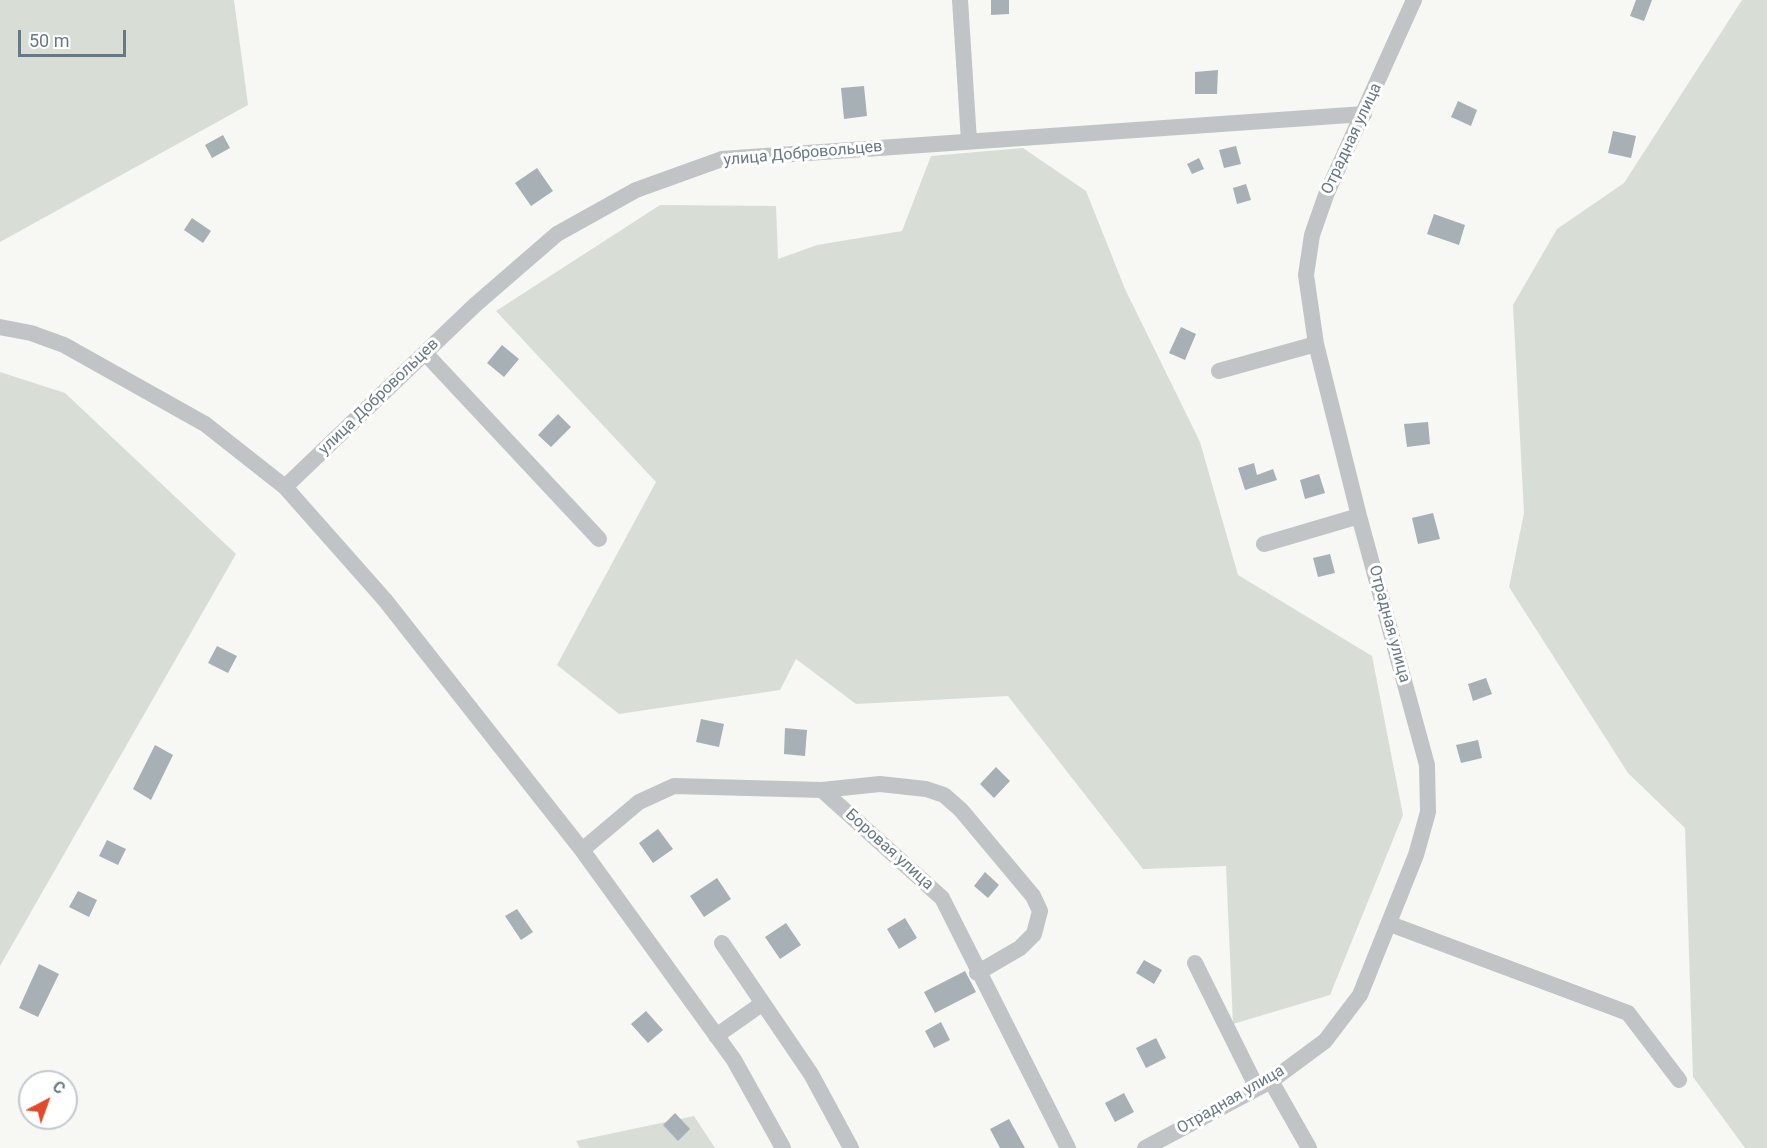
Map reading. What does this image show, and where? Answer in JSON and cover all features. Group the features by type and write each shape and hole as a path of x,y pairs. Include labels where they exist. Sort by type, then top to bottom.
{"street":[{"path":"960,0 969,141"},
{"name":"Отрадная улица","path":"1145,1148 1264,1084 1325,1041 1360,995 1416,855 1428,812 1427,765 1359,516 1316,344 1306,275 1312,235 1326,195 1414,0"},
{"name":"улица Добровольцев","path":"285,487 475,305 557,234 636,190 723,159 1364,114"},
{"path":"0,327 31,333 64,345 205,424 285,487 385,600 582,850 735,1060 783,1148"},
{"path":"1219,371 1316,344"},
{"path":"425,353 599,538"},
{"path":"1264,544 1359,516"},
{"path":"582,850 639,802 674,786 822,790 880,784 926,789 944,795 961,810 1033,896 1040,911 1034,934 1020,948 977,973"},
{"name":"Боровая улица","path":"822,790 942,898 977,973 1068,1148"},
{"path":"1390,924 1628,1013 1679,1080"},
{"path":"722,943 811,1074 851,1148"},
{"path":"1195,963 1264,1084 1309,1148"},
{"path":"716,1036 763,1003"}],"shaded area":[{"path":"0,0 234,0 248,105 0,242"},
{"path":"1742,0 1767,0 1767,1148 1745,1148 1693,1077 1685,828 1628,773 1509,587 1524,513 1513,305 1557,229 1624,183"},
{"path":"1023,148 1086,191 1125,289 1200,442 1238,575 1372,656 1403,815 1330,995 1233,1024 1226,866 1143,869 1008,696 856,704 796,659 780,690 619,714 557,665 656,482 496,311 660,205 776,206 778,259 817,245 902,231 931,156"},
{"path":"0,372 65,393 236,554 0,966"},
{"path":"694,1116 715,1148 580,1148 576,1141"}],"building":[{"path":"991,0 1009,0 1009,14 991,15"},
{"path":"1636,0 1652,0 1644,21 1630,16"},
{"path":"1218,70 1217,94 1195,94 1195,72"},
{"path":"864,86 867,116 844,119 841,88"},
{"path":"1458,101 1477,110 1471,126 1451,117"},
{"path":"1613,131 1636,136 1631,158 1608,153"},
{"path":"223,135 230,148 212,158 205,145"},
{"path":"1236,146 1241,164 1224,168 1219,150"},
{"path":"1199,158 1204,169 1192,174 1187,164"},
{"path":"537,168 553,191 531,206 515,183"},
{"path":"1246,184 1251,200 1237,204 1233,188"},
{"path":"1434,214 1465,225 1459,245 1427,234"},
{"path":"192,218 211,231 203,243 184,230"},
{"path":"1181,327 1196,334 1185,360 1169,353"},
{"path":"502,345 519,359 504,377 487,363"},
{"path":"558,414 571,427 551,447 538,435"},
{"path":"1428,422 1430,444 1407,447 1404,424"},
{"path":"1254,463 1257,475 1273,469 1277,480 1245,490 1238,468"},
{"path":"1319,474 1325,493 1305,499 1300,480"},
{"path":"1433,513 1440,539 1418,544 1412,518"},
{"path":"1330,554 1335,573 1318,577 1313,558"},
{"path":"217,646 237,656 228,673 208,663"},
{"path":"1486,678 1492,694 1473,701 1468,684"},
{"path":"701,719 724,724 719,747 696,742"},
{"path":"785,728 807,730 805,756 784,754"},
{"path":"1478,740 1482,758 1461,763 1456,745"},
{"path":"155,745 173,755 151,800 133,789"},
{"path":"996,767 1010,781 994,798 980,784"},
{"path":"658,829 673,849 653,863 639,843"},
{"path":"107,840 126,849 118,865 99,856"},
{"path":"985,872 999,885 988,898 974,886"},
{"path":"717,878 731,899 704,917 690,896"},
{"path":"78,891 97,900 89,917 69,907"},
{"path":"517,909 533,932 521,940 505,916"},
{"path":"905,918 917,938 899,949 887,929"},
{"path":"786,923 801,945 780,959 765,937"},
{"path":"1144,960 1162,970 1154,984 1136,973"},
{"path":"39,964 59,974 38,1017 19,1008"},
{"path":"965,971 976,992 935,1013 924,992"},
{"path":"646,1011 663,1030 648,1043 631,1024"},
{"path":"941,1022 950,1040 934,1048 925,1031"},
{"path":"1156,1038 1166,1058 1146,1068 1136,1048"},
{"path":"1124,1093 1134,1112 1115,1122 1105,1103"},
{"path":"675,1113 690,1129 678,1141 663,1125"},
{"path":"1009,1119 1025,1148 1000,1148 990,1129"}]}
